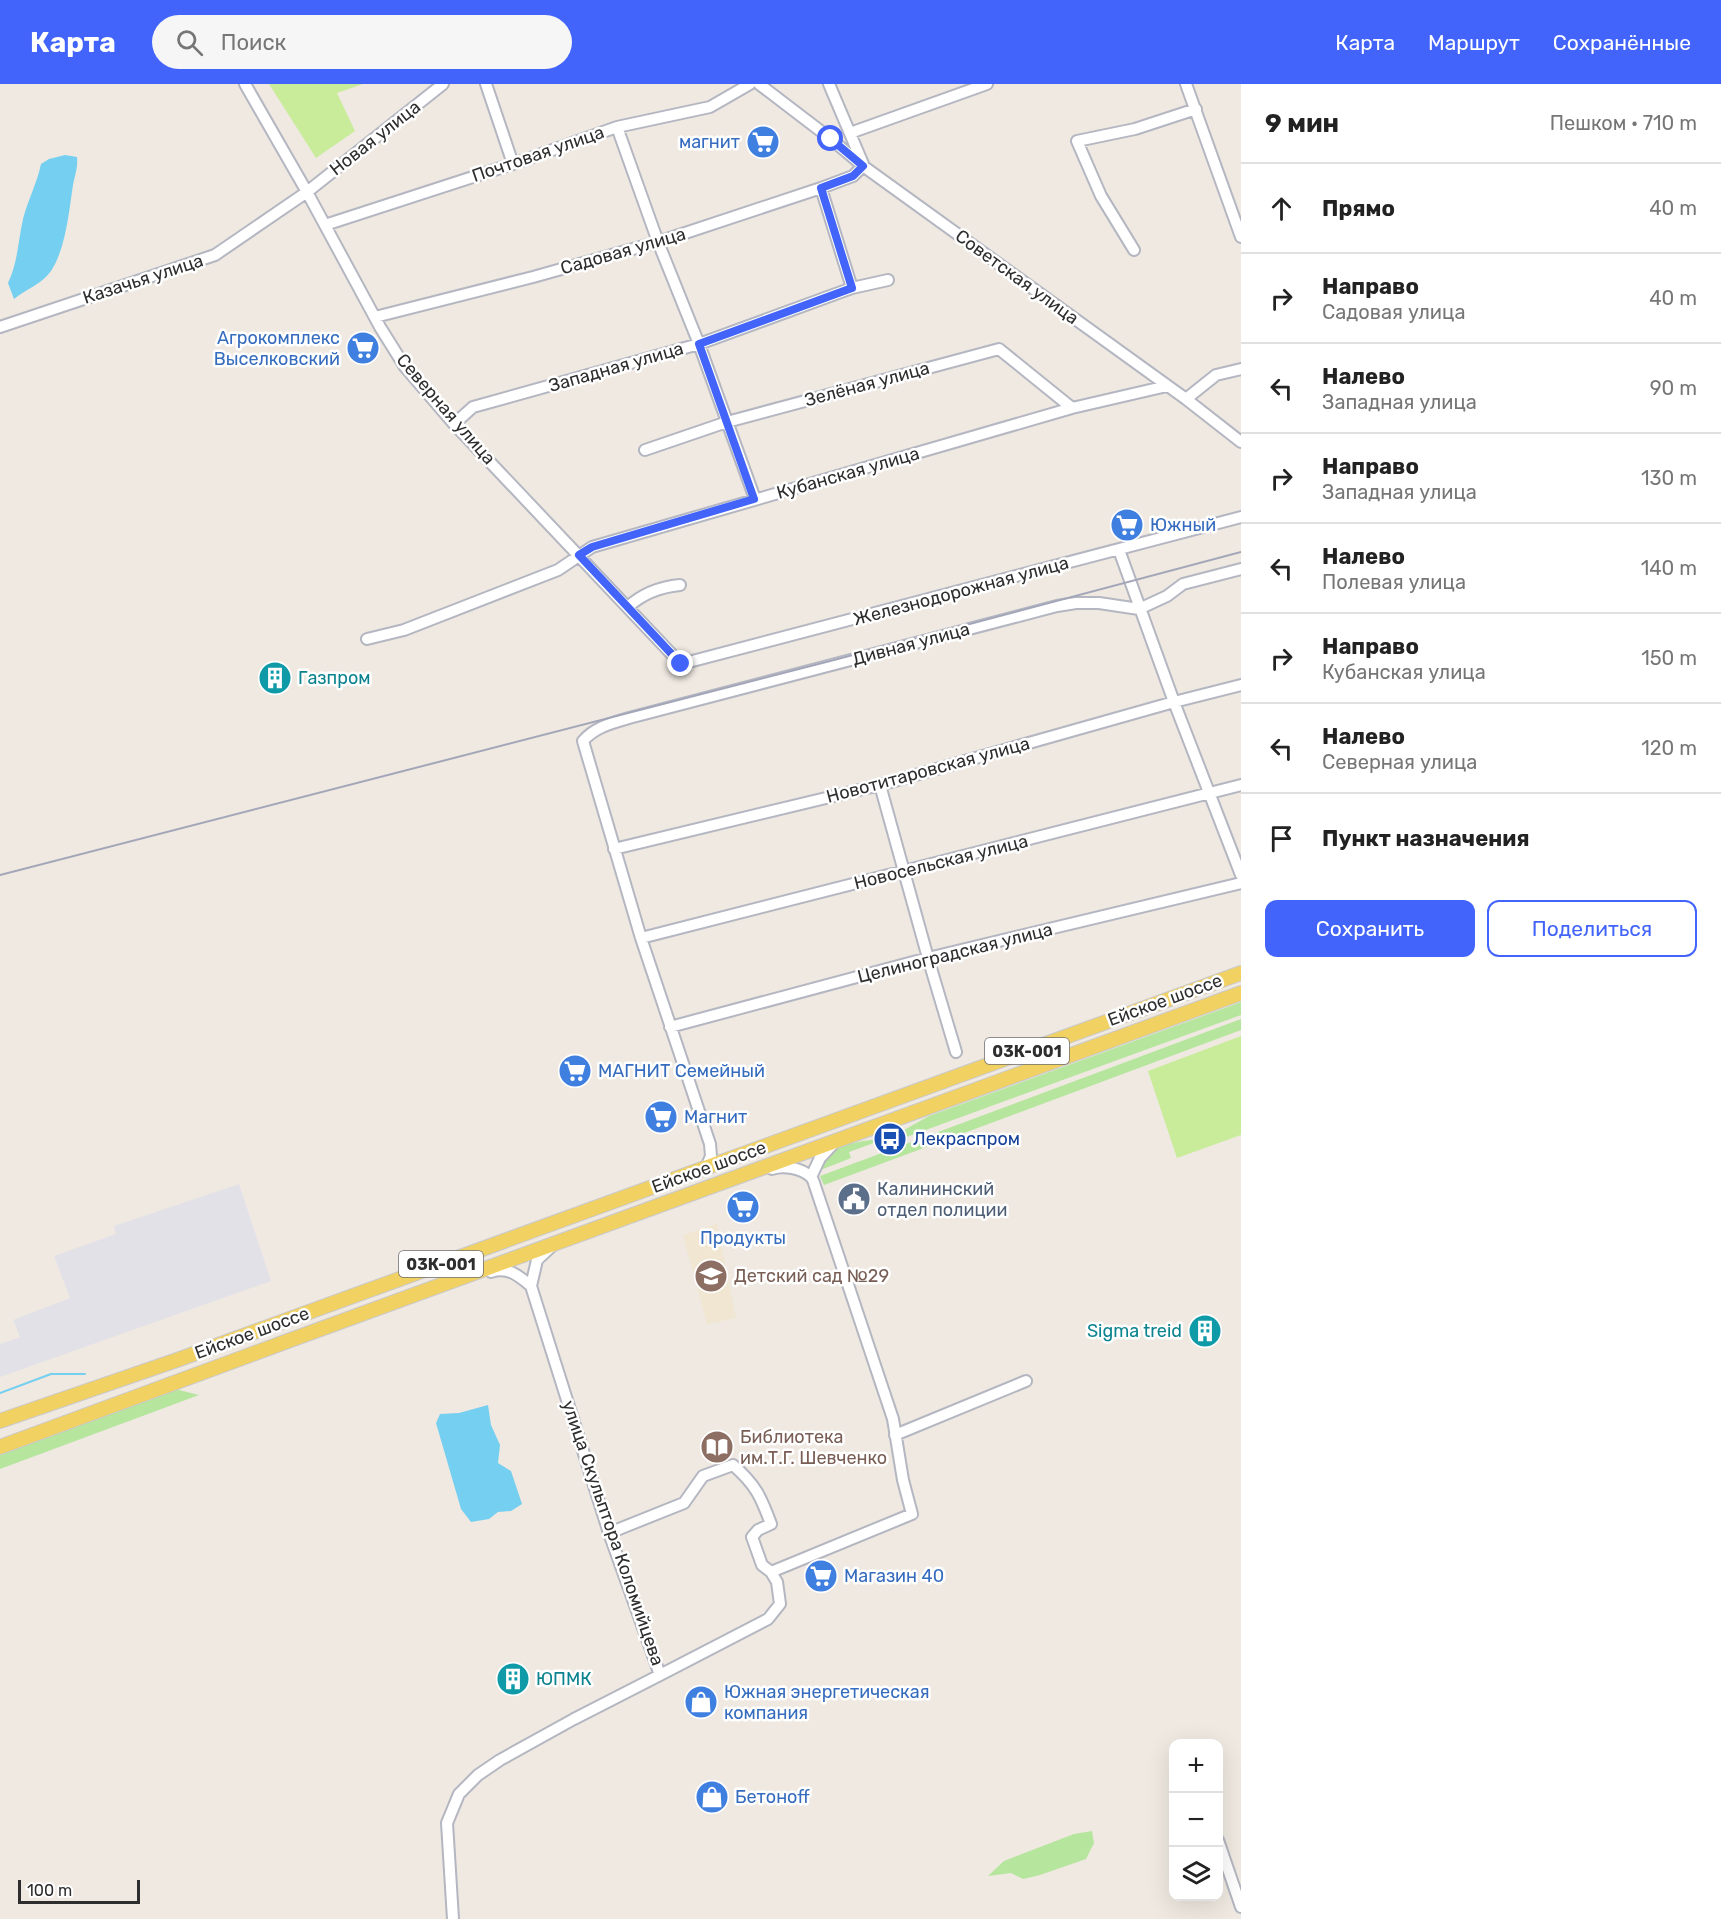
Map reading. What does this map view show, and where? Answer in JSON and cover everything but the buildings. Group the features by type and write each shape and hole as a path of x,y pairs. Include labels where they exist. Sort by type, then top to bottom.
{"main road":[{"name":"Ейское шоссе","path":"0,1421 177,1360 1240,972"},
{"name":"Ейское шоссе","path":"0,1447 1241,993"}],"street":[{"name":"Северная улица","path":"245,84 405,367 454,424 681,664"},
{"name":"Новая улица","path":"307,192 443,84"},
{"path":"486,84 513,164"},
{"name":"Почтовая улица","path":"325,225 513,164 617,127 710,107 750,84"},
{"name":"Советская улица","path":"759,84 863,166 1186,399 1241,442"},
{"path":"829,84 863,166"},
{"path":"850,133 956,89 987,84"},
{"path":"1186,84 1241,237"},
{"path":"1134,250 1101,196 1077,141 1135,129 1196,109"},
{"path":"617,127 658,242 699,344 754,499"},
{"name":"Садовая улица","path":"375,317 533,277 658,242 821,188 853,176 863,166"},
{"path":"821,188 852,288"},
{"name":"Казачья улица","path":"0,327 208,258 307,192"},
{"name":"Западная улица","path":"454,424 473,407 699,344 852,288 888,280"},
{"name":"Зелёная улица","path":"645,450 727,422 999,349 1072,408"},
{"path":"1186,399 1216,375 1241,369"},
{"name":"Кубанская улица","path":"367,639 404,630 547,575 592,547 1072,408 1167,386"},
{"name":"Железнодорожная улица","path":"681,664 1241,517"},
{"path":"1119,550 1139,609 1241,875"},
{"path":"1139,609 1167,596 1183,584 1241,569"},
{"path":"628,607 638,597 662,587 680,585"},
{"name":"Дивная улица","path":"614,849 583,741 592,732 604,726 1057,606 1099,603 1139,609"},
{"name":"Новотитаровская улица","path":"614,849 880,785 1241,685"},
{"path":"880,785 956,1052"},
{"name":"Новосельская улица","path":"641,938 1241,786"},
{"path":"614,849 641,938 710,1144 711,1155 706,1168"},
{"name":"Целиноградская улица","path":"670,1027 928,958 1241,883"},
{"path":"1215,1003 1221,1006 1241,998"},
{"path":"771,1572 912,1514 903,1480 893,1419 811,1177 820,1158 835,1142"},
{"path":"710,1144 721,1153 734,1158"},
{"path":"739,1176 748,1177 778,1167 794,1169 811,1177"},
{"path":"463,1277 468,1280 502,1269 519,1276 531,1286 537,1260 556,1243"},
{"name":"улица Скульптора Коломийцева","path":"453,1919 447,1823 459,1794 478,1775 500,1760 660,1675 609,1533 531,1286"},
{"path":"896,1435 1026,1381"},
{"path":"609,1533 684,1503 703,1476 733,1465 760,1495 771,1524 758,1530 752,1537 762,1565 771,1572 777,1582 780,1604 768,1619 660,1675"},
{"path":"1220,1847 1241,1907"}],"shaded area":[{"path":"239,1184 271,1281 0,1377 0,1344 20,1337 13,1320 70,1298 54,1256 116,1234 114,1226"},
{"name":"Детский сад №29","path":"717,1224 736,1318 707,1324 683,1235"}],"green space":[{"path":"269,84 363,84 337,93 355,131 316,158"},
{"path":"1241,1002 1241,1015 901,1139 900,1135 904,1130 929,1116"},
{"path":"1241,1019 1241,1030 824,1185 820,1176"},
{"path":"1241,1036 1241,1135 1177,1158 1148,1071"},
{"path":"878,1139 879,1141 849,1152 851,1158 818,1171 821,1162 834,1150 842,1146"},
{"path":"175,1389 199,1395 0,1469 0,1455"},
{"path":"1092,1831 1094,1843 1086,1859 1023,1879 1011,1873 988,1876 1004,1861 1074,1834"}],"water":[{"path":"65,155 77,157 77,165 60,252 47,276 14,299 8,283 16,259 23,219 41,164 49,159"},
{"path":"488,1405 491,1425 500,1445 498,1463 511,1471 522,1504 511,1511 498,1512 489,1519 471,1522 461,1509 436,1423 440,1414 459,1413"}],"waterway":[{"path":"0,1393 51,1374 85,1374"}],"railway":[{"path":"0,875 834,660 1241,552"}],"place":[{"name":"магнит","path":"763,142"},
{"name":"Агрокомплекс Выселковский","path":"363,348"},
{"name":"Южный","path":"1127,525"},
{"name":"Газпром","path":"275,678"},
{"name":"МАГНИТ Семейный","path":"575,1071"},
{"name":"Магнит","path":"661,1117"},
{"name":"Лекраспром","path":"890,1139"},
{"name":"Калининский отдел полиции","path":"854,1199"},
{"name":"Продукты","path":"743,1207"},
{"name":"Детский сад №29","path":"711,1276"},
{"name":"Sigma treid","path":"1205,1331"},
{"name":"Библиотека им.Т.Г. Шевченко","path":"717,1447"},
{"name":"Магазин 40","path":"821,1576"},
{"name":"ЮПМК","path":"513,1679"},
{"name":"Южная энергетическая компания","path":"701,1702"},
{"name":"Бетонoff","path":"712,1797"}],"route":[{"path":"681,664 579,555 592,547 754,499 699,344 852,288 821,188 853,176 863,166 831,139"}]}
